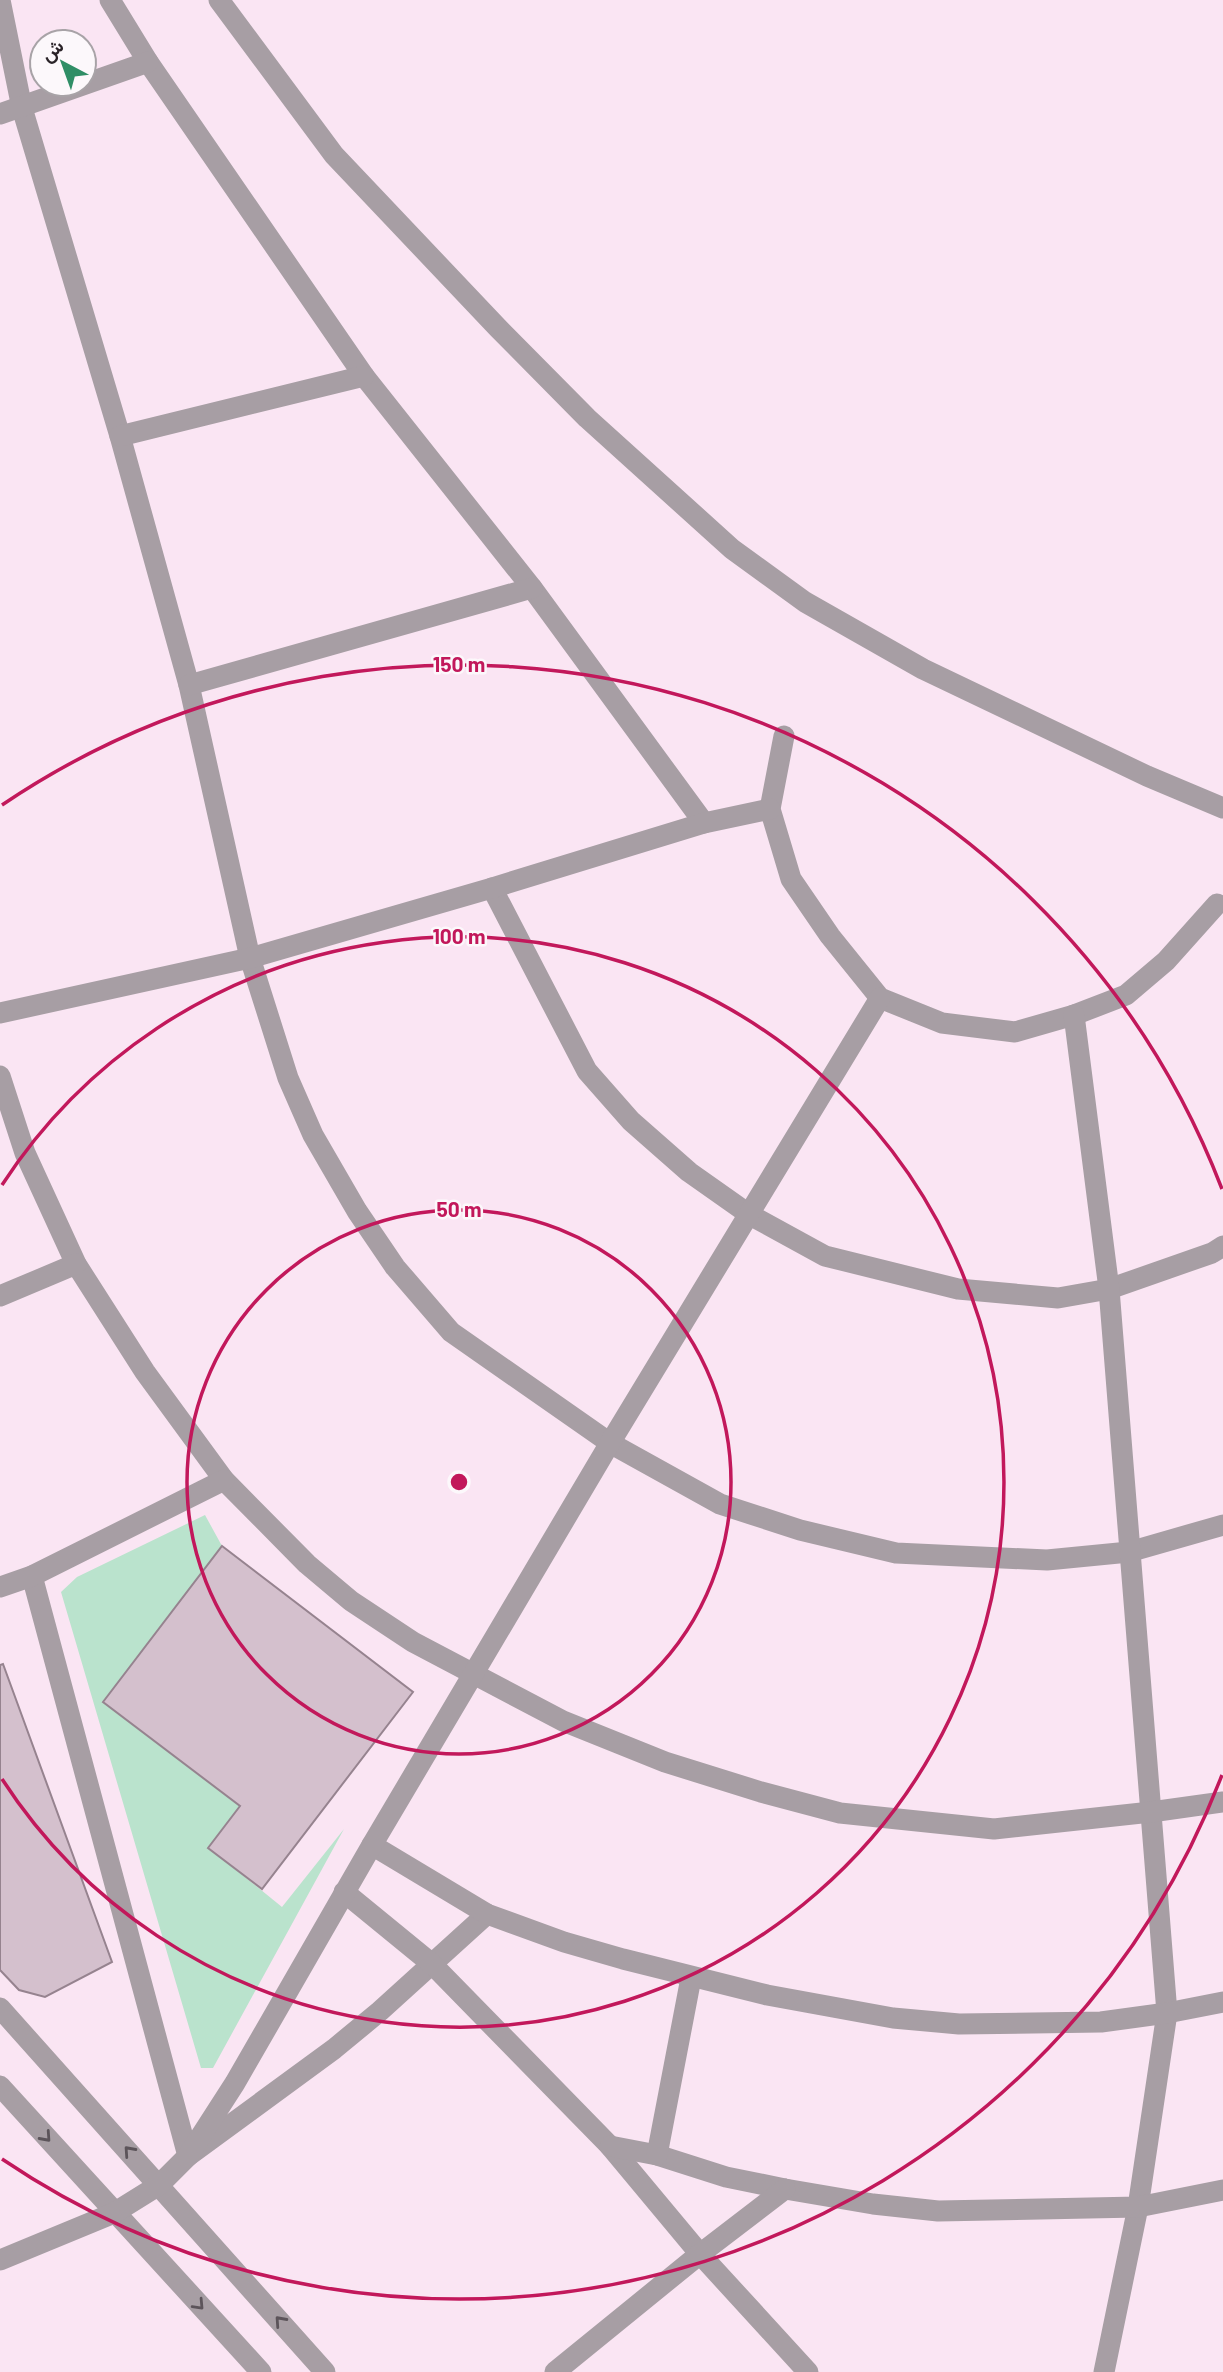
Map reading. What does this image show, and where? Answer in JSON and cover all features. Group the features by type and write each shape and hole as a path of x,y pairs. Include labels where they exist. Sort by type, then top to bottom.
{"street":[{"path":"110,0 148,62 364,376 531,588 704,823"},
{"path":"219,0 334,155 578,409 732,549 805,602 923,669 1147,776 1223,808"},
{"path":"0,1 22,108 120,436 190,685 250,958 288,1078 313,1135 357,1211 395,1267 451,1332 610,1443 720,1504 800,1530 896,1553 1047,1560 1129,1552 1223,1525"},
{"path":"0,114 148,62"},
{"path":"120,436 364,376"},
{"path":"190,685 531,588"},
{"path":"784,736 770,809 791,879 830,936 880,998 942,1023 1015,1032 1074,1015 1126,995 1166,961 1217,904"},
{"path":"0,1013 250,958 704,823 770,809"},
{"path":"492,888 587,1071 631,1121 689,1172 750,1215 825,1256 958,1289 1058,1298 1109,1289 1212,1253 1223,1246"},
{"path":"187,2156 235,2083 473,1673 880,998"},
{"path":"1074,1015 1109,1289 1167,2013 1138,2207 1104,2372"},
{"path":"0,1076 25,1153 76,1264 145,1373 224,1480 307,1564 351,1601 413,1642 563,1721 665,1762 840,1813 994,1829 1223,1802"},
{"path":"0,1296 76,1264"},
{"path":"0,1587 32,1576 224,1480"},
{"path":"32,1576 187,2156"},
{"path":"372,1845 487,1914 564,1942 691,1978 767,1995 893,2018 959,2024 1101,2022 1223,2002"},
{"path":"344,1892 432,1964 610,2146 699,2254 808,2372"},
{"path":"0,2260 114,2213 159,2185 187,2156 334,2049 380,2011 487,1914"},
{"path":"657,2155 691,1978"},
{"path":"0,2008 325,2372"},
{"path":"0,2086 261,2372"},
{"path":"610,2146 657,2155 726,2176 785,2189 873,2204 938,2211 1138,2207 1223,2190"},
{"path":"555,2372 699,2254 785,2189"}],"green space":[{"path":"205,1515 222,1546 240,1806 209,1848 282,1907 344,1829 213,2068 201,2068 61,1592 77,1577"}],"building":[{"path":"222,1546 413,1692 262,1889 208,1848 240,1806 103,1702"},
{"path":"3,1664 112,1962 45,1997 19,1990 0,1970 0,1665"}]}
